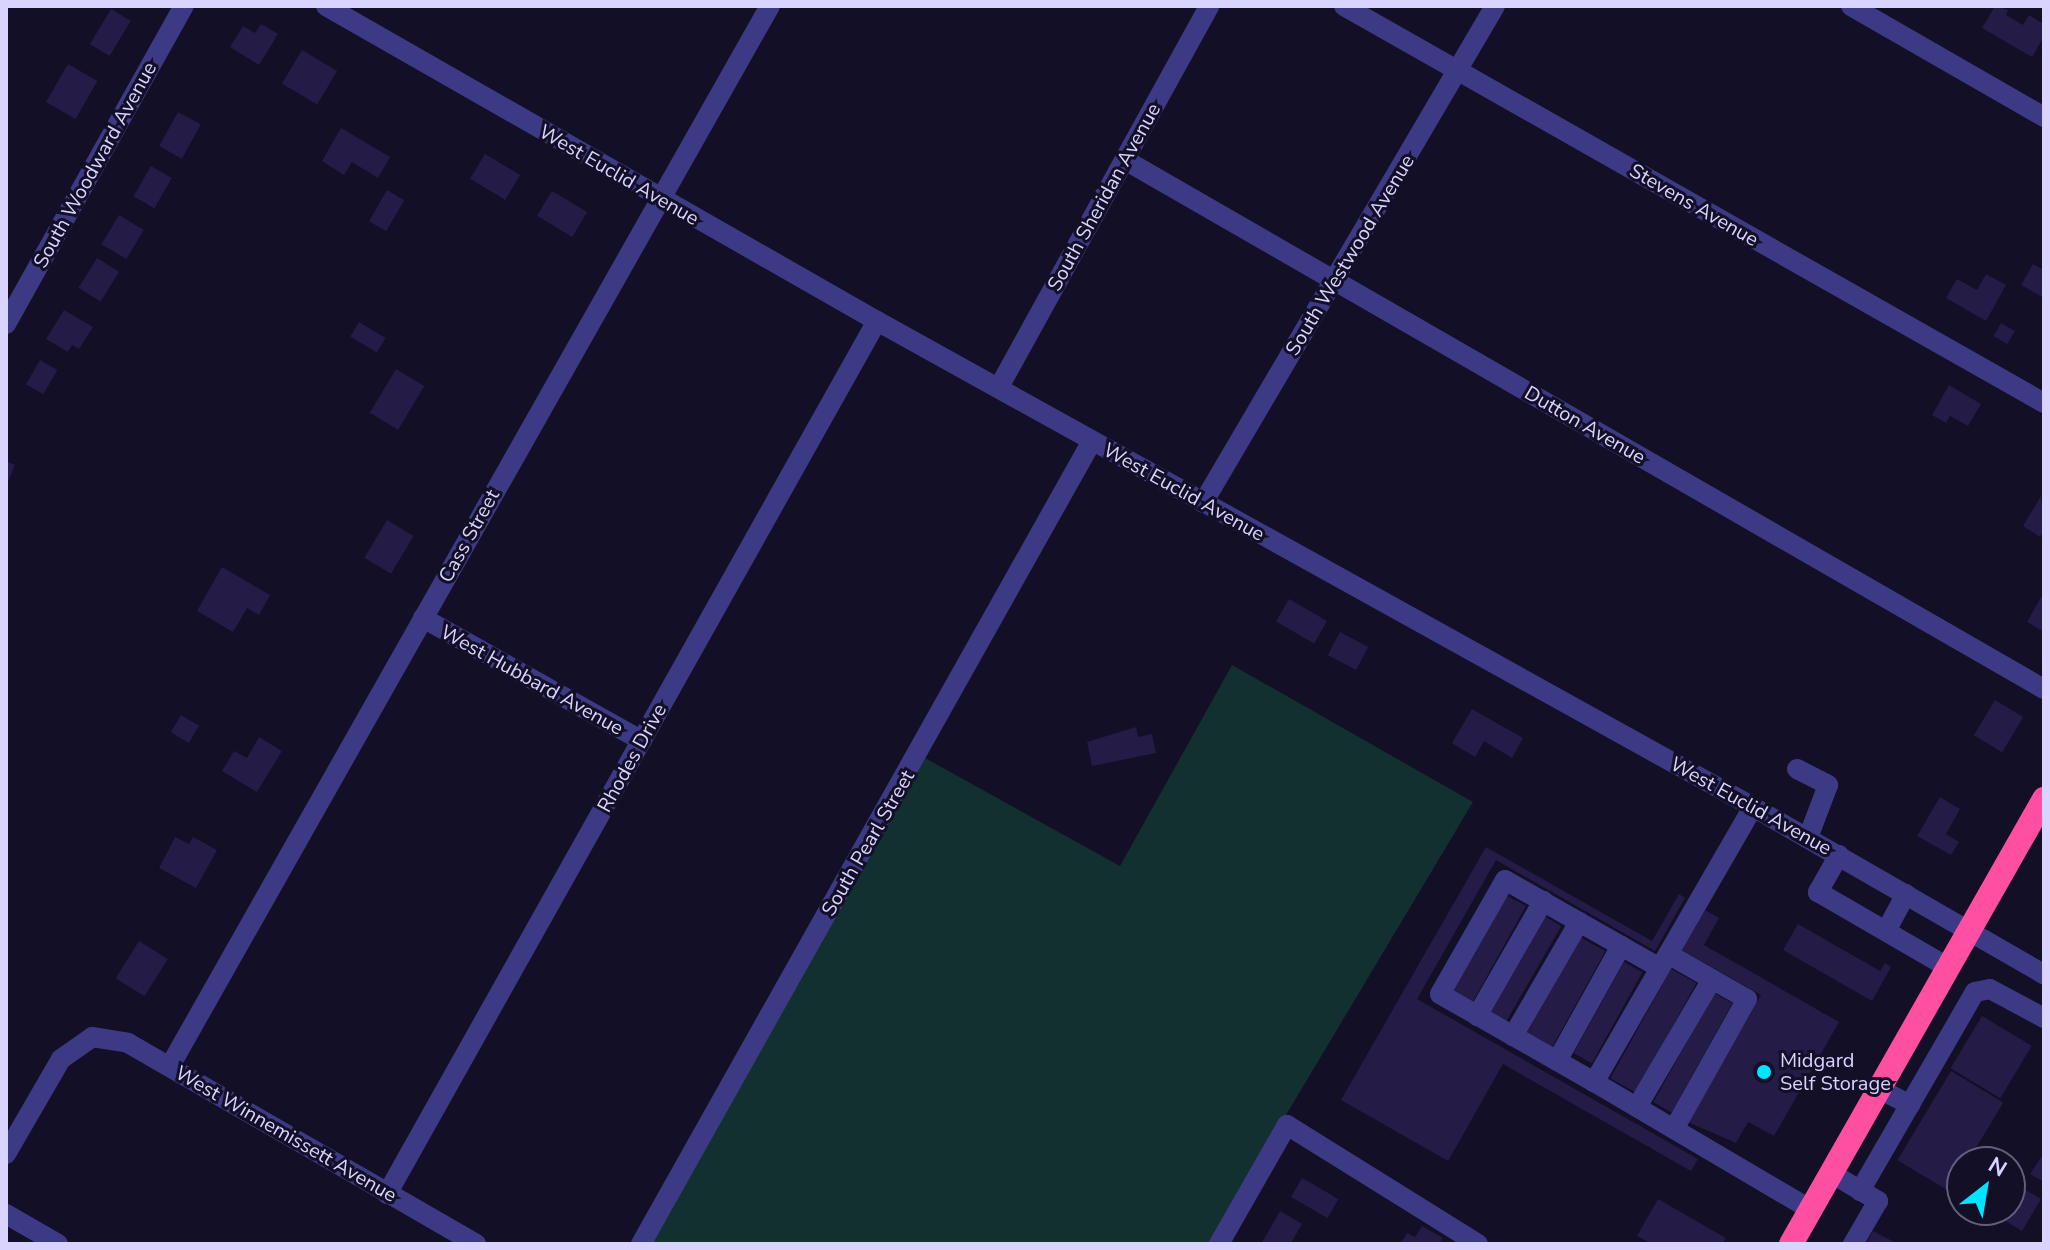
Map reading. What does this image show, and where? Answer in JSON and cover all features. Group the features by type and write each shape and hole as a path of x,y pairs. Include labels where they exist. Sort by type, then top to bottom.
{"highway":[{"path":"1791,1244 2044,799"}],"street":[{"name":"South Woodward Avenue","path":"6,324 184,6"},
{"name":"West Euclid Avenue","path":"326,6 877,321 1839,855 2044,974"},
{"name":"Cass Street","path":"170,1066 659,197 770,6"},
{"name":"South Sheridan Avenue","path":"999,387 1209,6"},
{"name":"Stevens Avenue","path":"1344,6 2044,403"},
{"name":"South Westwood Avenue","path":"1203,503 1495,6"},
{"path":"1851,6 2044,117"},
{"name":"Dutton Avenue","path":"1125,160 2044,689"},
{"name":"Rhodes Drive","path":"387,1194 877,321"},
{"name":"South Pearl Street","path":"641,1244 1092,441"},
{"name":"West Hubbard Avenue","path":"423,618 642,741"},
{"path":"1797,769 1828,785 1808,838"},
{"path":"1594,1082 1753,807"},
{"path":"1839,855 1818,892 1949,968"},
{"path":"1674,1129 1747,999 1712,979 1621,946 1505,880 1440,994 1811,1210"},
{"path":"1886,931 1906,894"},
{"path":"1477,1016 1543,901"},
{"path":"1513,1036 1579,922"},
{"path":"1557,1061 1621,946"},
{"path":"1637,1107 1712,979"},
{"path":"1860,1191 1975,992 1990,989 2044,1018"},
{"name":"West Winnemissett Avenue","path":"6,1154 61,1059 92,1037 128,1043 476,1244"},
{"path":"1879,1089 1910,1105"},
{"path":"1219,1244 1287,1125 1478,1244"},
{"path":"1831,1173 1878,1201 1853,1244"},
{"path":"6,1214 58,1244"}],"green space":[{"path":"1232,665 1473,802 1209,1244 650,1244 925,758 1120,866"}],"building":[{"path":"1995,6 2008,10 2006,15 2023,25 2029,15 2044,24 2044,36 2032,57 1982,28"},
{"path":"111,9 131,21 110,56 90,44"},
{"path":"261,24 278,34 259,65 230,47 243,26 255,33"},
{"path":"302,50 337,71 317,105 282,83"},
{"path":"68,64 97,81 75,119 46,102"},
{"path":"178,112 201,125 182,159 159,146"},
{"path":"341,128 390,157 378,178 352,162 344,175 322,161"},
{"path":"485,154 520,175 505,200 470,179"},
{"path":"151,166 172,178 154,208 134,196"},
{"path":"387,190 404,200 386,231 369,221"},
{"path":"552,191 587,212 572,237 537,216"},
{"path":"119,215 144,230 126,259 101,244"},
{"path":"97,258 119,272 101,301 78,288"},
{"path":"2033,264 2044,270 2044,298 2021,285"},
{"path":"1986,274 2006,285 1986,321 1946,298 1957,279 1977,290"},
{"path":"64,310 93,327 79,349 72,345 68,352 46,339"},
{"path":"359,322 386,338 377,353 350,337"},
{"path":"2001,323 2015,331 2007,344 1994,336"},
{"path":"40,360 57,370 43,394 26,384"},
{"path":"396,369 424,386 398,430 370,413"},
{"path":"1949,385 1981,404 1968,426 1950,416 1946,423 1932,415"},
{"path":"6,461 15,465 6,487"},
{"path":"2041,496 2044,530 2040,537 2023,526"},
{"path":"387,520 414,536 391,574 364,558"},
{"path":"222,567 270,595 259,615 247,608 233,632 197,611"},
{"path":"2044,592 2044,632 2027,622"},
{"path":"1289,599 1327,621 1314,644 1276,622"},
{"path":"1340,632 1368,647 1356,670 1328,655"},
{"path":"1995,700 2023,717 2002,752 1974,735"},
{"path":"1472,709 1523,738 1512,758 1484,741 1475,757 1452,743"},
{"path":"181,715 199,726 189,743 171,732"},
{"path":"1136,727 1138,737 1152,734 1156,753 1092,766 1087,742"},
{"path":"259,737 282,751 257,792 222,771 234,751 247,758"},
{"path":"1940,797 1960,809 1946,834 1959,842 1951,855 1917,836"},
{"path":"175,837 189,844 193,837 217,850 196,888 159,868"},
{"path":"1486,847 1652,941 1679,894 1685,898 1655,951 1496,860 1417,999 1698,1159 1691,1171 1503,1064 1448,1161 1341,1100"},
{"path":"1504,894 1526,906 1473,1002 1451,990"},
{"name":"Midgard Self Storage","path":"1705,910 1719,918 1704,945 1839,1022 1774,1136 1748,1122 1736,1143 1688,1122 1761,995 1682,950"},
{"path":"1544,916 1561,926 1505,1023 1488,1013"},
{"path":"1798,924 1880,971 1885,963 1891,967 1872,1001 1783,950"},
{"path":"1580,937 1605,951 1551,1049 1526,1035"},
{"path":"139,941 168,959 145,996 116,978"},
{"path":"1624,962 1642,972 1592,1063 1574,1053"},
{"path":"1671,969 1696,983 1636,1092 1610,1078"},
{"path":"1714,993 1732,1003 1672,1113 1653,1102"},
{"path":"1982,1016 2032,1046 2000,1098 1951,1068"},
{"path":"1951,1071 2003,1102 1977,1146 1946,1146 1946,1189 1897,1160"},
{"path":"2044,1153 2044,1182 2030,1174"},
{"path":"1302,1178 1338,1199 1327,1218 1291,1197"},
{"path":"2026,1190 2041,1199 2026,1224"},
{"path":"1658,1199 1726,1238 1722,1244 1652,1244 1637,1236"},
{"path":"1280,1211 1302,1224 1291,1243 1261,1244"},
{"path":"1422,1226 1443,1238 1439,1244 1400,1244 1407,1233 1415,1237"},
{"path":"1873,1231 1898,1244 1866,1244"}],"place":[{"name":"Midgard Self Storage","path":"1764,1072"}]}
